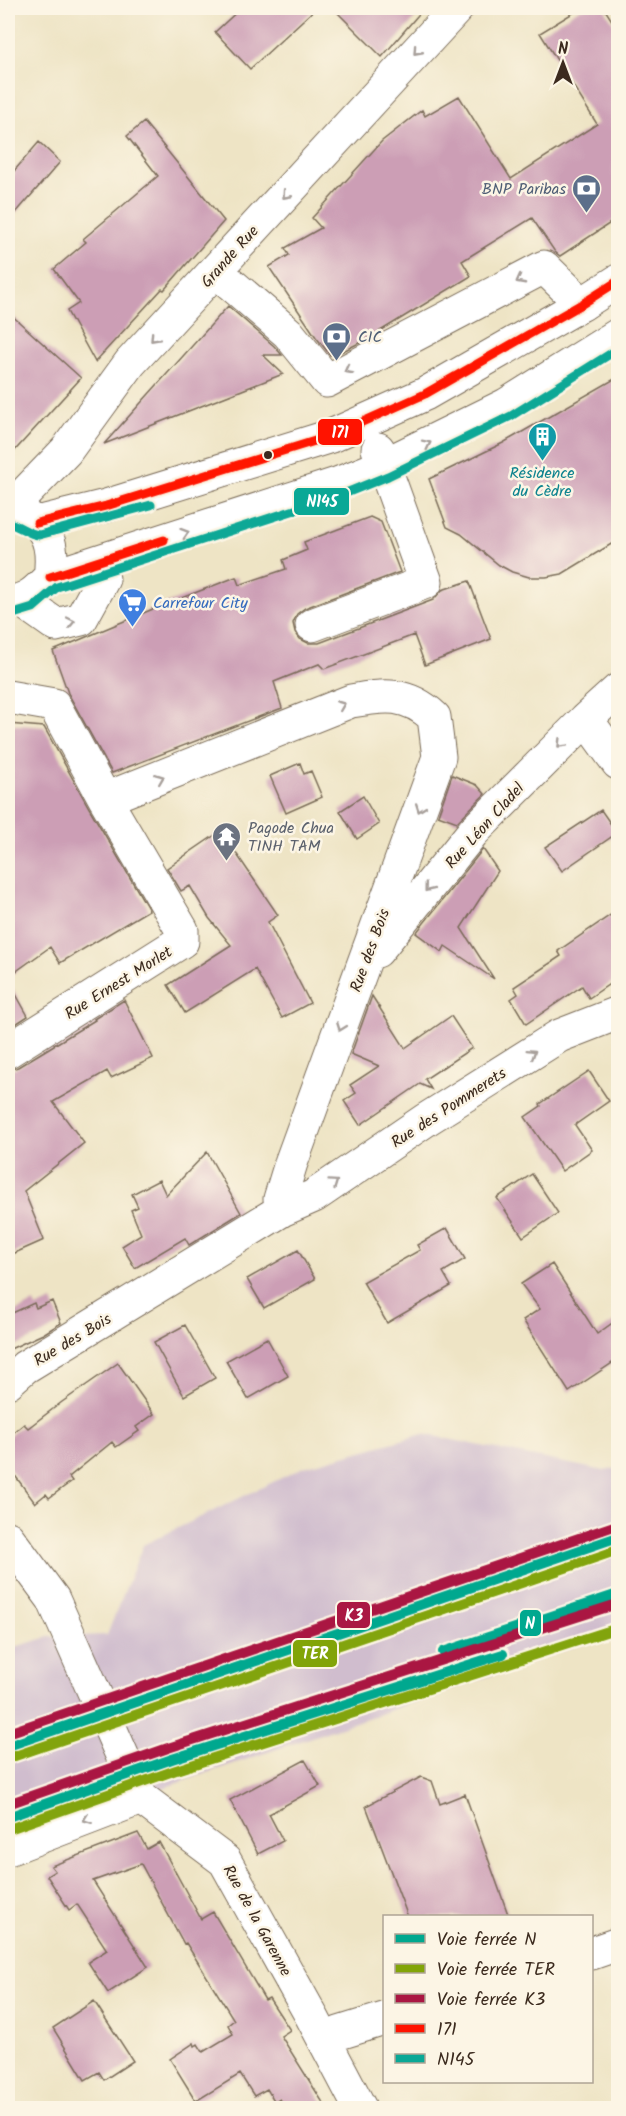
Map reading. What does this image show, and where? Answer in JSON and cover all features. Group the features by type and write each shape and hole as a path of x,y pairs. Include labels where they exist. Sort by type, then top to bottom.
{"street":[{"name":"Grande Rue","path":"18,515 130,363 457,8"},
{"path":"216,272 288,333 327,381 544,267 582,304"},
{"path":"18,515 106,506 331,436 425,394 618,281"},
{"path":"295,512 384,464 506,405 618,335"},
{"path":"15,602 38,590 50,577 337,483 384,464"},
{"path":"312,625 426,582 384,464"},
{"path":"18,515 45,534 52,556 50,577"},
{"path":"15,602 56,625 81,620 103,579"},
{"name":"Rue Léon Cladel","path":"361,972 473,832 618,690"},
{"name":"Rue des Bois","path":"8,1383 25,1367 282,1210 280,1199 291,1163 439,757 434,717 420,704 402,698 378,696 351,701 105,800"},
{"path":"8,697 54,705 105,800"},
{"path":"586,719 618,763"},
{"name":"Rue Ernest Morlet","path":"8,1051 182,941 182,930 105,800"},
{"name":"Rue des Pommerets","path":"282,1210 314,1196 427,1119 559,1036 618,1013"},
{"name":"Rue de la Garenne","path":"8,1538 53,1599 141,1798 225,1861 326,2042 360,2109"},
{"path":"8,1849 141,1798"},
{"path":"593,1952 618,1944"},
{"path":"326,2042 339,2033 383,2019"}],"shaded area":[{"path":"423,1434 604,1471 618,1468 618,1632 8,1841 8,1649 49,1637 107,1635 143,1545 304,1467"}],"building":[{"path":"241,8 316,8 250,69 215,32"},
{"path":"333,8 424,8 382,57"},
{"path":"581,8 604,8 618,30 618,218 560,256 532,218 462,261 471,276 367,339 335,355 330,355 269,267 289,255 285,248 321,228 312,218 382,141 422,110 425,116 459,96 511,179 597,124 540,33"},
{"path":"144,122 224,221 164,290 162,289 95,362 67,311 79,303 54,269 86,242 83,239 158,176 127,136"},
{"path":"39,142 60,162 8,222 8,181"},
{"path":"228,306 282,355 263,355 283,374 104,444"},
{"path":"8,312 81,378 8,458"},
{"name":"Résidence du Cèdre","path":"618,377 618,540 562,574 529,577 499,565 461,534 447,527 429,479 503,443"},
{"path":"370,517 381,522 400,572 305,608 297,614 293,623 300,639 308,643 319,643 433,600 442,590 469,581 491,639 425,665 414,635 324,669 319,664 274,682 282,708 112,773 68,693 53,651 236,577 239,585 286,569 283,560 307,550 304,542"},
{"path":"8,724 44,727 149,910 60,963 50,947 8,977"},
{"path":"300,763 304,774 311,771 322,797 286,813 270,776"},
{"path":"452,775 477,785 485,794 457,822 438,815"},
{"path":"363,796 379,824 357,839 340,811"},
{"path":"601,810 617,833 562,871 545,847"},
{"path":"221,831 278,915 268,922 310,1003 282,1018 255,969 185,1013 168,985 231,945 209,918 190,886 181,891 167,868"},
{"path":"483,849 498,871 461,928 494,979 445,946 442,952 416,933"},
{"path":"618,910 618,978 589,998 582,986 526,1024 511,999 518,994 514,987 561,956 558,951"},
{"path":"8,980 28,1016 8,1029"},
{"path":"372,996 405,1048 451,1016 472,1048 425,1079 431,1089 420,1084 360,1125 344,1101 356,1093 350,1085 379,1066 351,1054"},
{"path":"124,1000 153,1058 111,1078 107,1071 53,1102 84,1143 24,1191 44,1240 8,1256 8,1070 18,1067"},
{"path":"589,1071 609,1101 575,1125 592,1150 562,1171 525,1117 541,1106 540,1104"},
{"path":"207,1152 241,1213 189,1245 185,1238 135,1268 122,1246 141,1234 131,1210 138,1207 132,1194 159,1180 166,1195"},
{"path":"532,1174 558,1213 523,1237 497,1198"},
{"path":"447,1228 465,1259 443,1272 451,1286 387,1323 363,1282 420,1250 417,1245"},
{"path":"298,1250 315,1279 264,1308 247,1279"},
{"path":"552,1264 597,1334 618,1319 618,1359 569,1392 523,1320 540,1309 521,1284"},
{"path":"52,1301 61,1323 8,1350 8,1315 34,1303 36,1308"},
{"path":"185,1325 215,1378 184,1396 154,1342"},
{"path":"267,1338 288,1376 248,1399 226,1361"},
{"path":"118,1363 154,1414 136,1427 139,1431 116,1447 112,1442 69,1477 72,1481 49,1498 46,1494 35,1503 8,1466 8,1437 24,1424 28,1428"},
{"path":"305,1760 320,1786 269,1814 283,1841 258,1854 230,1800"},
{"path":"421,1777 432,1781 440,1804 465,1794 508,1915 407,1915 366,1806"},
{"path":"138,1833 147,1849 159,1842 201,1919 213,1912 265,2000 269,1998 290,2030 281,2036 327,2109 287,2109 280,2099 275,2102 267,2089 254,2096 240,2074 196,2101 170,2059 194,2043 195,2046 198,2044 203,2052 233,2034 228,2025 234,2020 186,1943 184,1944 141,1864 93,1881 148,1967 108,1993 88,1962 107,1950 77,1904 69,1910 47,1876 55,1871 51,1866"},
{"path":"94,2001 133,2061 104,2080 99,2072 85,2080 53,2028"}],"rail line":[{"name":"K3","path":"8,1733 614,1526"},
{"name":"N","path":"8,1746 618,1537"},
{"name":"TER","path":"12,1757 618,1550"},
{"name":"N","path":"443,1652 618,1594"},
{"name":"K3","path":"8,1804 168,1748 614,1605"},
{"name":"TER","path":"12,1828 176,1770 618,1628"},
{"name":"N","path":"8,1817 172,1759 503,1654"}],"transit line":[{"name":"171","path":"37,523 106,506 331,436 425,394 618,281"},
{"name":"N145","path":"10,615 33,608 57,587 341,495 388,476 511,416 618,349"},
{"name":"N145","path":"8,523 39,535 151,505"},
{"name":"171","path":"50,577 164,540"}],"place":[{"name":"BNP Paribas","path":"587,214"},
{"name":"CIC","path":"337,362"},
{"name":"Résidence du Cèdre","path":"542,462"},
{"name":"Carrefour City","path":"132,628"},
{"name":"Pagode Chua TINH TAM","path":"227,862"}]}
